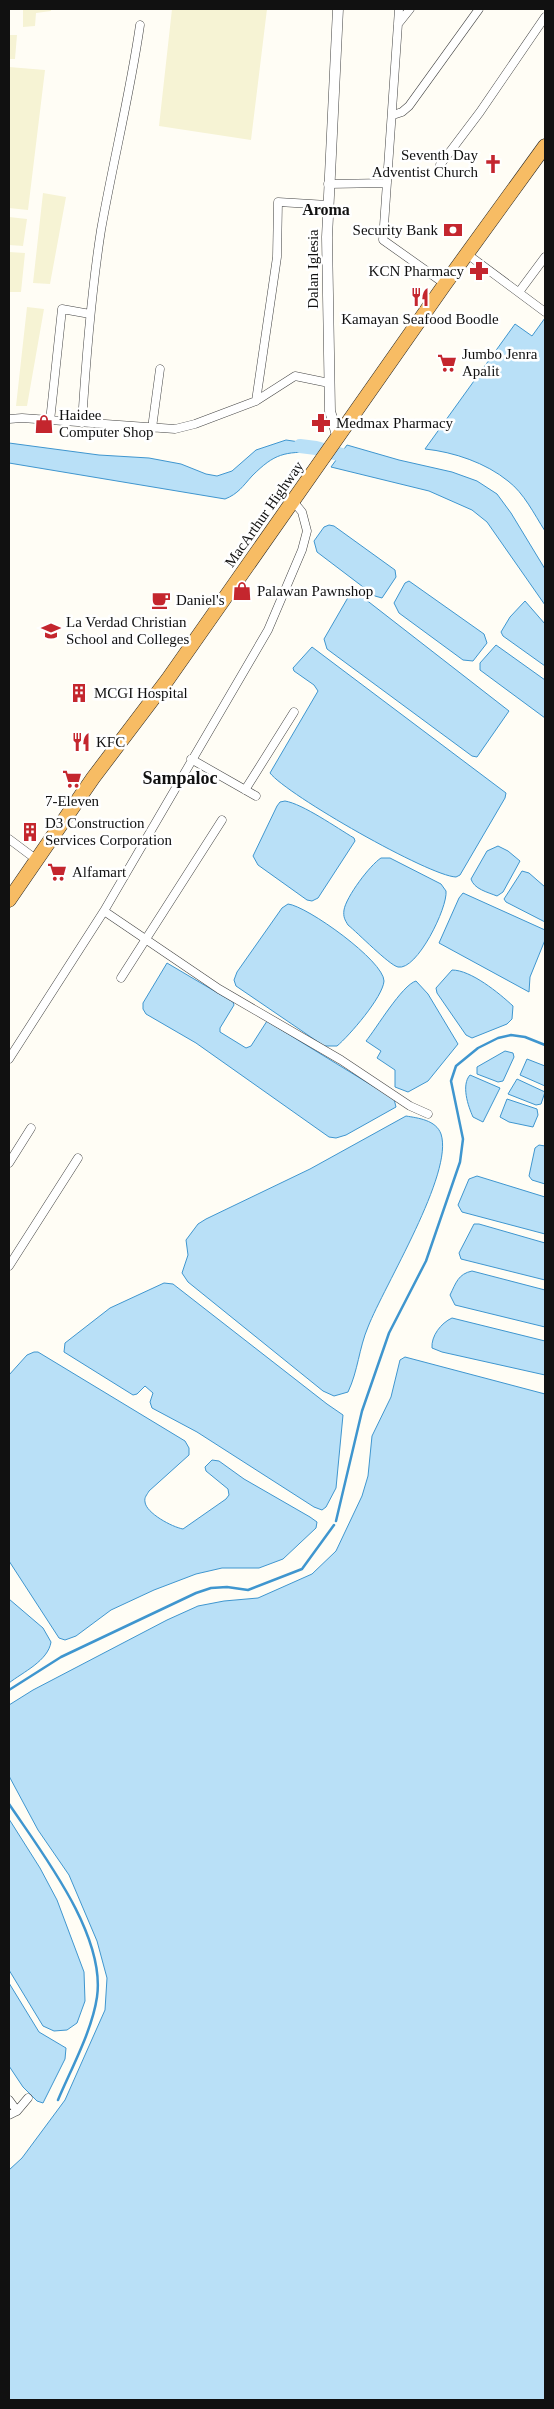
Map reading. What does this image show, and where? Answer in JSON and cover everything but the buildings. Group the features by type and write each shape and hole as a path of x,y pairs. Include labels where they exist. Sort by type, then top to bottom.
{"highway":[{"name":"MacArthur Highway","path":"9,900 123,735 168,679 445,284 545,146"}],"street":[{"name":"Dalan Iglesia","path":"336,442 330,411 329,383 328,184 338,9"},
{"path":"399,9 383,240 445,284"},
{"path":"398,24 410,9"},
{"path":"393,115 402,112 409,106 479,9"},
{"path":"440,165 480,112 545,17"},
{"path":"82,423 90,314 101,230 126,110 140,25"},
{"path":"328,184 387,183"},
{"path":"256,400 277,257 278,202 328,205"},
{"path":"467,254 545,312"},
{"path":"519,292 545,257"},
{"path":"50,421 62,309 90,314"},
{"path":"152,428 160,369"},
{"path":"9,419 22,418 175,429 195,424 256,400 295,376 329,383"},
{"path":"9,1059 104,911 268,630 302,550 307,526 302,512 292,501"},
{"path":"245,790 294,712"},
{"path":"191,760 256,796"},
{"path":"121,978 222,820"},
{"path":"9,839 37,860"},
{"path":"104,911 219,989 341,1060 410,1106 428,1114"},
{"path":"9,1163 31,1128"},
{"path":"9,1266 78,1158"},
{"path":"9,2114 17,2111 28,2098"},
{"path":"9,2100 17,2111"}],"shaded area":[{"path":"23,9 51,9 51,11 36,13 35,26 23,27"},
{"path":"172,9 267,9 251,140 159,126"},
{"path":"9,35 17,35 15,59 9,59"},
{"path":"9,67 45,70 28,210 9,208"},
{"path":"43,193 66,197 50,284 33,283"},
{"path":"9,217 27,219 23,246 9,245"},
{"path":"9,252 25,253 21,292 9,292"},
{"path":"27,307 44,309 27,406 16,406"}],"water":[{"path":"545,318 545,531 519,491 499,475 469,459 425,449 515,324 532,336"},
{"path":"286,440 320,445 316,452 281,455 274,458 260,468 237,492 225,499 9,463 9,443 99,455 149,458 181,464 206,474 217,476 232,471 256,450"},
{"path":"347,445 399,460 452,472 477,481 497,494 511,513 545,569 545,605 487,522 472,510 429,491 331,467"},
{"path":"334,526 395,570 396,577 382,598 375,596 317,552 314,541 324,527"},
{"path":"409,581 484,634 487,643 473,661 463,660 399,613 394,603 405,583"},
{"path":"356,592 509,711 477,757 472,756 327,649 324,639 350,594"},
{"path":"525,601 545,624 545,666 503,636 501,632 510,617"},
{"path":"496,645 545,680 545,718 480,670 480,663"},
{"path":"312,647 506,793 505,798 460,875 456,877 441,873 359,833 302,798 270,773 318,691 314,685 294,671 293,668"},
{"path":"285,801 320,817 354,838 355,841 318,898 312,901 307,900 258,865 253,856 277,806 280,802"},
{"path":"498,846 508,851 520,861 503,892 497,896 478,888 471,879 487,851"},
{"path":"381,858 390,858 441,884 446,891 437,923 422,949 406,966 398,967 381,955 348,925 344,917 346,904 359,882"},
{"path":"522,871 529,873 545,887 545,922 506,902 504,899"},
{"path":"463,893 545,930 545,940 530,977 529,992 439,943"},
{"path":"288,904 298,907 327,924 359,948 381,972 384,981 378,996 357,1025 337,1046 324,1046 236,986 234,980 237,972 282,908"},
{"path":"167,963 233,1002 234,1005 220,1028 220,1032 246,1048 251,1046 267,1021 394,1099 396,1107 346,1135 336,1138 329,1137 196,1043 146,1014 143,1009 143,1003"},
{"path":"452,970 460,971 476,978 500,995 513,1006 512,1019 507,1024 472,1038 466,1035 437,993 436,988"},
{"path":"416,981 428,994 458,1044 428,1081 408,1092 395,1087 395,1070 377,1058 381,1051 366,1041 404,990"},
{"path":"505,1051 513,1053 514,1057 503,1081 498,1082 477,1074 477,1067"},
{"path":"527,1059 545,1066 545,1086 520,1075"},
{"path":"470,1075 500,1088 483,1122 473,1117 467,1102 466,1084"},
{"path":"517,1079 545,1092 541,1104 536,1105 508,1094"},
{"path":"507,1099 537,1109 538,1115 533,1127 509,1122 500,1117"},
{"path":"406,1116 426,1120 439,1129 442,1152 437,1175 415,1230 368,1327 348,1392 334,1396 323,1391 188,1282 182,1273 188,1255 186,1240 198,1224 206,1219 310,1169"},
{"path":"539,1145 545,1146 545,1184 532,1180 529,1176 535,1148"},
{"path":"477,1176 545,1197 545,1234 462,1212 458,1205 469,1179"},
{"path":"474,1224 545,1243 545,1280 461,1259 459,1253"},
{"path":"472,1271 545,1290 545,1327 455,1305 450,1295 454,1287 460,1277"},
{"path":"164,1283 173,1284 343,1415 336,1488 326,1507 322,1510 314,1507 197,1432 152,1408 150,1402 153,1393 145,1386 137,1394 133,1395 64,1352 65,1343 110,1308"},
{"path":"452,1318 545,1341 545,1375 442,1352 432,1348 433,1339 438,1330"},
{"path":"38,1352 185,1441 189,1448 189,1455 149,1491 145,1497 146,1506 160,1519 183,1529 226,1499 229,1495 228,1489 206,1471 205,1467 212,1460 219,1461 244,1479 310,1517 317,1522 316,1528 283,1559 259,1568 222,1568 196,1574 154,1590 111,1610 76,1636 65,1640 59,1638 9,1561 9,1375 27,1355"},
{"path":"405,1357 545,1394 545,2400 9,2400 9,2170 22,2158 65,2100 105,2010 107,1978 97,1941 69,1875 38,1830 9,1776 9,1705 33,1690 167,1620 198,1606 224,1601 258,1598 312,1574 336,1551 362,1496 368,1476 372,1436 391,1397 400,1360"},
{"path":"9,1599 43,1628 51,1642 49,1649 40,1660 9,1683"},
{"path":"9,1819 40,1868 57,1900 84,1972 85,2001 77,2023 67,2030 54,2031 43,2026 9,1970"},
{"path":"9,1983 39,2032 66,2048 65,2059 43,2103 37,2101 23,2087 9,2066"}],"waterway":[{"path":"300,446 316,448 357,459"},
{"path":"336,1521 362,1411 389,1333 426,1261 460,1162 463,1139 451,1081 456,1066 478,1048 498,1038 511,1035 525,1037 545,1045"},
{"path":"9,1690 61,1657 196,1593 211,1588 227,1587 248,1590 302,1569 334,1525"},
{"path":"9,1804 54,1870 69,1896 92,1948 97,1973 97,1997 91,2023 58,2100"}],"place":[{"name":"Seventh Day Adventist Church","path":"493,164"},
{"name":"Security Bank","path":"453,230"},
{"name":"KCN Pharmacy","path":"479,271"},
{"name":"Kamayan Seafood Boodle","path":"420,297"},
{"name":"Jumbo Jenra Apalit","path":"447,363"},
{"name":"Medmax Pharmacy","path":"321,423"},
{"name":"Haidee Computer Shop","path":"44,424"},
{"name":"Palawan Pawnshop","path":"242,591"},
{"name":"Daniel's","path":"161,600"},
{"name":"La Verdad Christian School and Colleges","path":"51,631"},
{"name":"MCGI Hospital","path":"79,693"},
{"name":"KFC","path":"81,742"},
{"name":"7-Eleven","path":"72,779"},
{"name":"D3 Construction Services Corporation","path":"30,832"},
{"name":"Alfamart","path":"57,872"}],"district":[{"name":"Aroma","path":"326,209"},
{"name":"Sampaloc","path":"180,778"}]}
